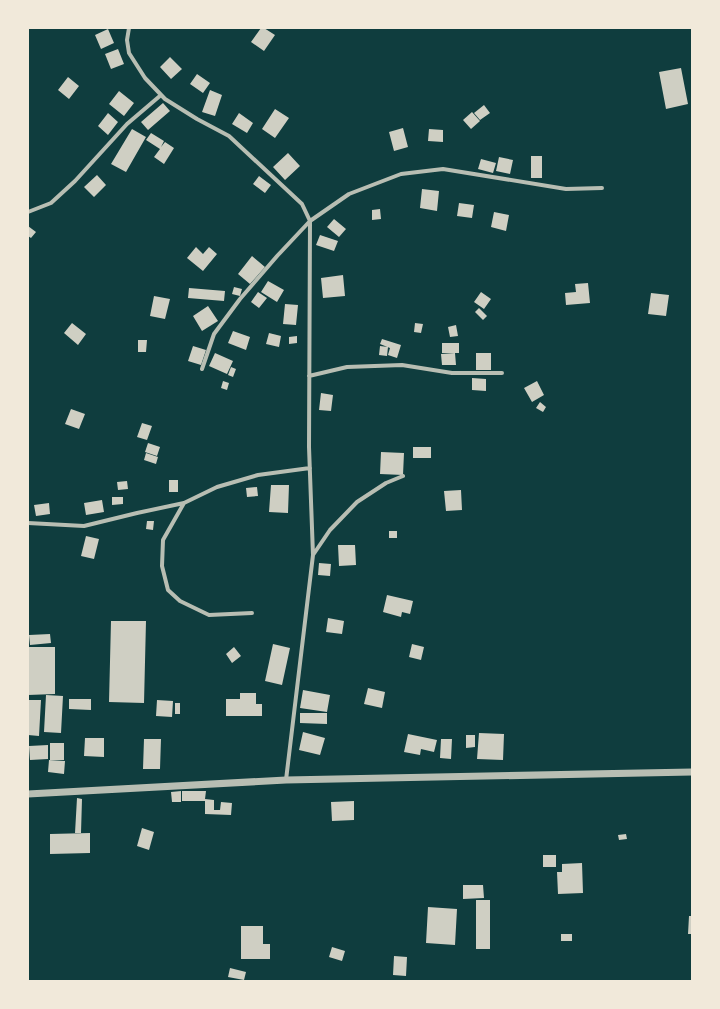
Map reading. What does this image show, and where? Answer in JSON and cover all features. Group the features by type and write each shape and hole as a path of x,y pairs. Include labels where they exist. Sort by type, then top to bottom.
{"street":[{"path":"128,28 127,40 129,53 145,78 165,99 197,119 229,136 302,204 310,222 309,376 313,555 286,780"},
{"path":"28,212 51,203 75,182 127,124 161,95"},
{"path":"202,369 214,334 278,255 310,222 349,194 401,174 443,169 566,189 602,188"},
{"path":"309,376 347,367 402,365 452,373 502,373"},
{"path":"28,523 84,526 184,503 217,487 258,475 310,468"},
{"path":"313,555 330,530 357,502 386,482 403,476"},
{"path":"184,503 163,540 162,566 168,590 180,601 209,616 252,613"},
{"path":"28,794 286,780 692,772"}],"building":[{"path":"261,28 264,28 275,35 264,51 251,42"},
{"path":"108,29 114,43 101,49 95,35"},
{"path":"118,49 124,64 111,69 105,54"},
{"path":"170,57 182,69 171,79 160,67"},
{"path":"681,68 688,104 666,109 659,72"},
{"path":"197,74 210,83 203,93 190,84"},
{"path":"68,77 79,86 69,99 58,90"},
{"path":"210,90 222,95 215,116 202,112"},
{"path":"119,91 134,103 124,116 109,104"},
{"path":"163,103 170,111 148,130 141,122"},
{"path":"484,105 490,113 480,120 474,113"},
{"path":"275,109 289,118 275,138 262,129"},
{"path":"472,112 480,121 471,129 463,120"},
{"path":"108,113 118,122 108,135 98,126"},
{"path":"239,113 253,123 247,133 232,124"},
{"path":"403,128 408,147 394,151 389,132"},
{"path":"132,129 146,137 126,172 111,164"},
{"path":"429,129 443,130 443,142 428,141"},
{"path":"151,133 164,141 161,147 165,142 174,148 164,164 154,157 160,149 146,140"},
{"path":"288,153 300,166 285,180 273,167"},
{"path":"531,156 542,156 542,178 531,178"},
{"path":"499,157 513,160 510,174 496,171"},
{"path":"481,159 496,163 493,173 478,169"},
{"path":"97,175 106,185 94,197 84,187"},
{"path":"259,176 271,185 265,193 253,184"},
{"path":"422,189 439,191 437,211 420,208"},
{"path":"459,203 474,205 472,218 457,216"},
{"path":"380,209 381,219 372,220 372,210"},
{"path":"494,212 509,215 506,231 491,227"},
{"path":"334,219 346,229 339,237 327,227"},
{"path":"28,226 36,232 31,238 28,236"},
{"path":"320,235 338,241 334,251 316,245"},
{"path":"196,247 203,254 209,247 217,254 203,271 187,258"},
{"path":"252,256 265,267 250,284 238,274"},
{"path":"343,275 345,296 323,298 321,278"},
{"path":"268,281 284,290 277,302 261,292"},
{"path":"588,283 590,303 566,305 565,293 576,292 575,284"},
{"path":"234,287 242,289 240,296 232,294"},
{"path":"189,288 225,291 224,301 188,298"},
{"path":"258,292 267,298 259,308 251,302"},
{"path":"481,292 491,299 484,309 474,302"},
{"path":"651,293 669,295 666,316 648,314"},
{"path":"154,296 170,299 165,319 150,316"},
{"path":"285,304 298,305 296,325 283,324"},
{"path":"208,306 218,321 202,331 193,316"},
{"path":"479,308 487,316 483,320 475,312"},
{"path":"72,323 86,334 78,345 64,333"},
{"path":"415,323 423,324 421,333 414,332"},
{"path":"456,325 458,336 450,337 448,327"},
{"path":"233,331 250,337 246,350 228,343"},
{"path":"269,333 281,336 279,347 266,344"},
{"path":"297,336 297,343 289,344 289,337"},
{"path":"382,339 401,345 397,358 388,355 390,348 380,344"},
{"path":"138,340 147,340 146,352 138,352"},
{"path":"442,343 459,343 459,353 442,353"},
{"path":"193,346 206,350 201,365 188,361"},
{"path":"380,346 388,347 387,356 379,355"},
{"path":"215,353 233,361 227,374 209,366"},
{"path":"455,353 456,365 442,365 441,354"},
{"path":"476,353 491,353 491,370 476,370"},
{"path":"231,367 236,369 233,377 228,375"},
{"path":"472,378 486,379 486,391 472,390"},
{"path":"223,381 229,383 227,390 221,388"},
{"path":"537,381 544,395 532,402 524,388"},
{"path":"321,393 333,395 331,411 319,410"},
{"path":"540,402 546,407 543,412 536,408"},
{"path":"71,409 85,414 79,429 65,424"},
{"path":"142,423 152,426 147,440 137,437"},
{"path":"148,443 160,447 157,456 145,452"},
{"path":"413,447 431,447 431,458 413,458"},
{"path":"381,452 404,453 403,475 380,474"},
{"path":"146,453 158,457 156,464 144,460"},
{"path":"169,480 178,480 178,492 169,492"},
{"path":"127,481 128,489 118,490 117,482"},
{"path":"271,485 289,485 288,513 269,512"},
{"path":"257,487 258,496 247,497 246,488"},
{"path":"461,490 462,510 446,511 444,491"},
{"path":"112,497 123,497 123,504 112,505"},
{"path":"102,500 104,512 86,515 84,503"},
{"path":"49,503 50,514 36,516 34,505"},
{"path":"147,521 154,521 153,530 146,529"},
{"path":"389,531 397,531 397,538 389,538"},
{"path":"86,536 99,539 94,559 81,556"},
{"path":"338,545 355,545 356,565 339,566"},
{"path":"319,563 331,564 330,576 318,575"},
{"path":"387,595 413,601 410,614 402,612 401,617 383,612"},
{"path":"328,618 344,621 342,634 326,632"},
{"path":"111,621 146,621 144,703 109,702"},
{"path":"50,634 51,643 30,645 29,635"},
{"path":"273,644 290,648 282,685 265,681"},
{"path":"412,644 424,647 421,660 409,657"},
{"path":"28,647 55,647 55,694 28,695"},
{"path":"234,647 241,656 232,663 226,654"},
{"path":"368,688 385,692 382,708 364,704"},
{"path":"303,690 330,695 327,712 300,708"},
{"path":"240,693 256,693 256,704 262,704 262,716 226,716 226,699 240,699"},
{"path":"46,695 63,696 61,733 44,732"},
{"path":"69,699 91,699 91,710 69,709"},
{"path":"28,700 41,700 39,736 28,735"},
{"path":"157,700 173,701 172,717 156,716"},
{"path":"175,703 180,703 180,714 175,714"},
{"path":"300,713 327,713 327,724 300,723"},
{"path":"303,732 325,738 320,755 299,750"},
{"path":"479,733 504,734 503,760 477,759"},
{"path":"408,734 437,740 434,752 421,749 420,755 404,752"},
{"path":"466,735 475,735 475,747 466,748"},
{"path":"85,738 104,738 104,757 84,756"},
{"path":"144,739 161,739 160,769 143,769"},
{"path":"441,739 452,739 451,759 440,758"},
{"path":"50,743 64,743 64,760 50,760"},
{"path":"48,745 48,759 30,760 29,746"},
{"path":"49,760 65,761 64,774 48,772"},
{"path":"181,791 181,802 172,802 171,792"},
{"path":"182,791 206,791 205,799 214,800 214,810 220,810 221,802 232,803 231,815 205,814 205,801 182,801"},
{"path":"77,798 82,799 81,833 75,833"},
{"path":"354,801 354,820 332,821 331,802"},
{"path":"142,828 154,832 149,850 137,846"},
{"path":"90,833 90,853 50,854 50,834"},
{"path":"626,834 627,839 619,840 618,835"},
{"path":"543,855 556,855 556,867 543,867"},
{"path":"582,863 583,893 558,894 557,872 562,872 562,864"},
{"path":"463,885 483,885 484,898 463,899"},
{"path":"476,900 490,900 490,949 476,949"},
{"path":"428,907 457,909 455,945 426,943"},
{"path":"689,916 692,916 692,934 688,934"},
{"path":"241,926 263,926 263,944 270,944 270,959 241,959"},
{"path":"561,934 572,934 572,941 561,941"},
{"path":"332,947 345,951 342,961 329,957"},
{"path":"394,956 407,957 406,976 393,975"},
{"path":"230,968 246,972 244,980 228,977"}]}
